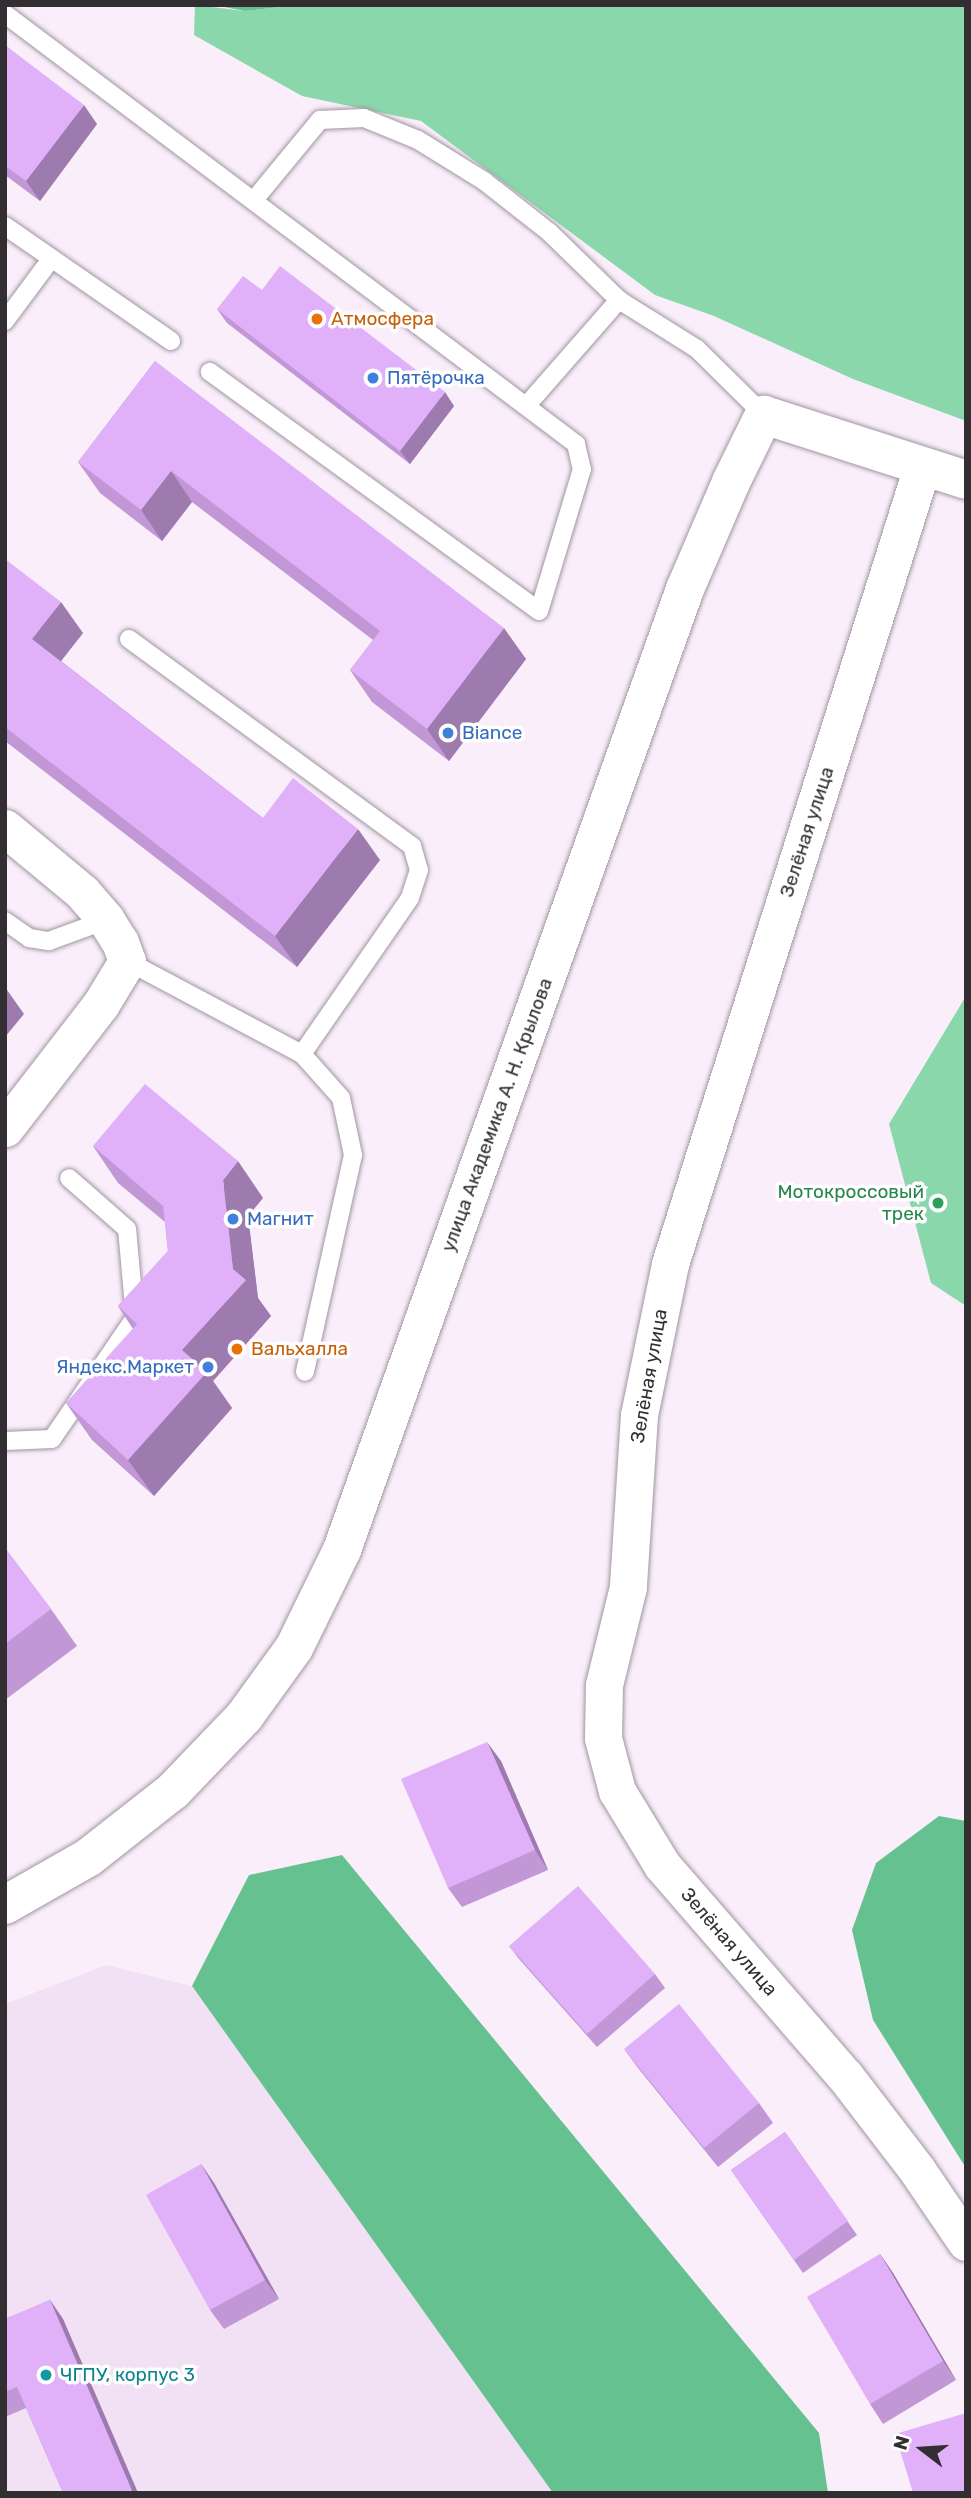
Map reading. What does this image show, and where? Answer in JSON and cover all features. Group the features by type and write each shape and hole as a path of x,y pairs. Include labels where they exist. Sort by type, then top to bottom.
{"main road":[{"path":"764,415 966,480"},
{"name":"улица Академика А. Н. Крылова","path":"5,1905 89,1857 173,1791 244,1717 295,1648 342,1550 685,589 731,482 764,415"}],"street":[{"name":"Зелёная улица","path":"922,467 670,1264 639,1415 628,1587 604,1685 603,1738 617,1791 662,1865 845,2076 966,2242"},
{"path":"5,828 82,892 106,920 120,942 127,961 101,1004 5,1128"}],"lane":[{"path":"5,14 576,444 582,469 539,611 210,372"},
{"path":"254,200 320,120 364,118 418,140 484,181 549,232 619,300 697,349 764,415"},
{"path":"5,226 171,341"},
{"path":"5,321 51,259"},
{"path":"527,405 619,300"},
{"path":"129,639 412,846 419,870 410,898 302,1054"},
{"path":"5,921 29,938 49,941 106,920"},
{"path":"127,961 302,1054 341,1098 353,1155 305,1372"},
{"path":"5,1441 52,1439 135,1318 127,1229 69,1178"}],"shaded area":[{"path":"106,1965 192,1986 553,2493 5,2493 5,2004"}],"green space":[{"path":"195,5 245,11 297,5 966,5 966,421 853,379 714,316 655,295 421,121 302,96 194,35"},
{"path":"214,5 297,5 245,11"},
{"name":"Мотокроссовый трек","path":"966,996 966,1306 931,1283 889,1124"},
{"path":"939,1816 966,1821 966,2168 873,2020 852,1930 876,1863"},
{"path":"342,1855 819,2433 828,2493 553,2493 192,1986 249,1875"}],"building":[{"path":"5,45 84,105 26,181 5,166"},
{"path":"280,266 445,392 400,451 217,309 243,276 262,290"},
{"path":"155,361 504,628 427,729 350,670 380,631 171,471 141,510 78,462"},
{"path":"5,559 61,602 32,639 263,818 293,778 358,829 275,936 5,727"},
{"path":"145,1084 238,1161 223,1180 233,1269 246,1280 182,1350 207,1372 128,1460 66,1403 137,1324 118,1306 168,1251 163,1206 93,1146"},
{"path":"5,1548 51,1609 5,1644"},
{"path":"487,1742 535,1850 448,1888 401,1779"},
{"path":"578,1886 655,1974 587,2034 509,1946"},
{"path":"679,2004 759,2103 704,2148 624,2049"},
{"path":"785,2132 848,2221 794,2260 731,2170"},
{"path":"201,2164 265,2280 210,2310 146,2195"},
{"path":"880,2254 943,2361 870,2404 807,2297"},
{"name":"ЧГПУ, корпус 3","path":"50,2300 133,2493 63,2493 17,2387 5,2392 5,2319"},
{"path":"966,2413 966,2493 913,2493 895,2434"}],"place":[{"name":"Атмосфера","path":"317,319"},
{"name":"Пятёрочка","path":"373,378"},
{"name":"Biance","path":"448,733"},
{"name":"Мотокроссовый трек","path":"938,1203"},
{"name":"Магнит","path":"233,1219"},
{"name":"Вальхалла","path":"237,1349"},
{"name":"Яндекс.Маркет","path":"208,1367"},
{"name":"ЧГПУ, корпус 3","path":"46,2375"}]}
